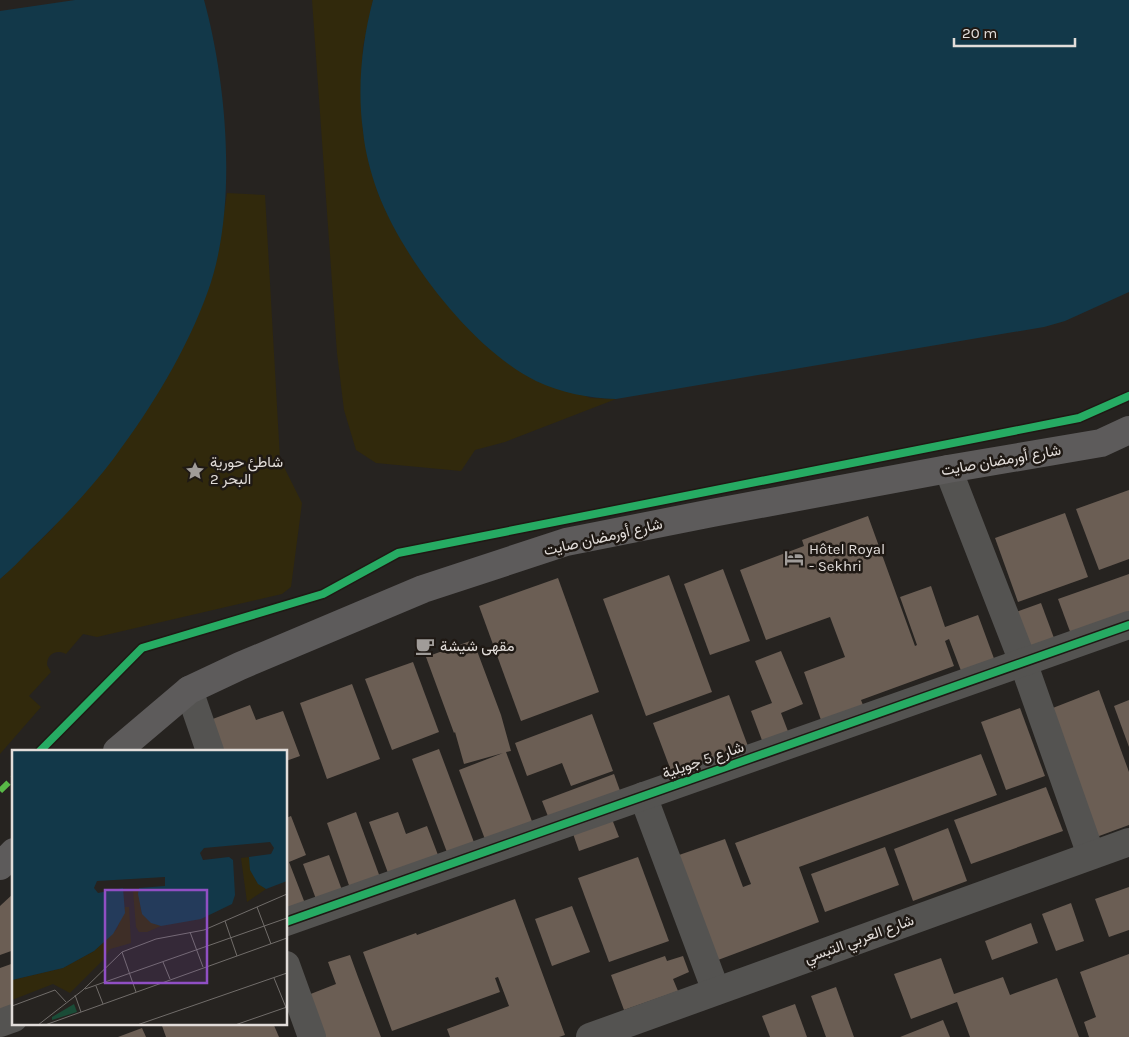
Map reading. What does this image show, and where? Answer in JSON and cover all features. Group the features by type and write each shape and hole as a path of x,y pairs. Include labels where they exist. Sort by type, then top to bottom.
{"main road":[{"name":"شارع أورمضان صايت","path":"118,750 189,690 240,666 423,589 566,542 948,469 1101,443 1129,430"},
{"path":"0,866 12,854"}],"street":[{"path":"948,469 1023,662 1091,855"},
{"name":"شارع 5 جويلية","path":"288,921 1129,625"},
{"path":"189,690 210,750"},
{"path":"643,796 716,991"},
{"name":"شارع العربي التبسي","path":"590,1037 1129,842"},
{"path":"288,971 312,1037"},
{"path":"0,1023 12,1019"}],"sand":[{"path":"312,0 373,0 363,47 361,94 363,131 368,159 378,193 396,231 415,262 439,294 487,347 590,398 616,399 505,442 475,450 461,471 376,463 356,450 344,410 337,353"},
{"name":"شاطئ حورية البحر 2","path":"227,193 265,195 280,459 302,503 291,587 282,594 97,637 83,634 66,654 56,652 50,655 47,665 51,672 29,696 41,707 0,754 0,579 53,528 218,252"}],"water":[{"path":"75,0 204,0 219,69 223,107 226,184 223,222 217,258 208,291 190,335 155,398 128,439 95,482 74,506 0,579 0,11"},
{"path":"373,0 1129,0 1129,292 1065,321 1044,327 616,399 575,394 556,389 536,381 512,367 488,348 465,325 422,273 389,219 371,171 365,147 361,115 360,98 363,48"}],"building":[{"path":"1129,490 1129,559 1099,570 1076,509"},
{"path":"1065,513 1088,577 1018,602 995,538"},
{"path":"868,516 915,646 917,645 900,597 931,586 945,627 978,615 996,664 963,676 949,639 945,641 954,666 861,700 863,705 821,720 804,672 845,657 830,617 766,640 740,570 804,546 802,540"},
{"path":"723,569 750,641 710,655 684,584"},
{"path":"1129,574 1129,616 1072,637 1058,599"},
{"path":"669,575 712,692 646,716 603,599"},
{"path":"558,578 599,692 521,721 479,606"},
{"path":"1041,603 1054,638 1029,648 1016,612"},
{"path":"473,640 501,715 511,751 506,752 533,824 486,842 459,770 503,753 464,764 455,732 426,657"},
{"path":"781,651 803,704 781,713 789,734 763,743 751,711 772,703 755,661"},
{"path":"413,662 439,732 392,750 365,679"},
{"path":"352,684 380,759 327,779 300,703"},
{"path":"1099,690 1129,772 1129,825 1091,839 1045,711"},
{"path":"729,695 749,749 673,776 653,723"},
{"path":"1129,700 1129,747 1114,706"},
{"path":"250,705 256,720 283,711 300,756 288,760 288,750 221,750 210,720"},
{"path":"1020,708 1045,776 1006,790 981,722"},
{"path":"592,714 613,771 571,786 562,763 527,776 515,743"},
{"path":"439,749 475,845 448,855 412,759"},
{"path":"981,754 997,795 799,867 819,922 718,960 679,855 725,839 743,887 751,884 735,843"},
{"path":"614,774 623,799 551,824 542,801"},
{"path":"1046,787 1063,831 971,864 954,820"},
{"path":"356,812 381,880 351,891 327,823"},
{"path":"398,812 406,834 427,826 438,855 388,873 369,822"},
{"path":"610,814 619,837 579,851 571,828"},
{"path":"291,816 306,855 289,862 306,906 288,912 288,817"},
{"path":"948,828 967,881 913,901 894,849"},
{"path":"885,847 899,885 825,912 811,874"},
{"path":"329,855 342,890 316,899 303,864"},
{"path":"638,857 669,941 609,962 578,878"},
{"path":"1129,887 1129,930 1109,937 1095,899"},
{"path":"12,895 12,951 0,955 0,906"},
{"path":"515,899 565,1035 559,1037 450,1037 447,1029 509,1006 498,977 495,978 500,992 392,1031 363,952 416,933 417,935"},
{"path":"1071,903 1084,941 1056,951 1042,914"},
{"path":"572,906 590,952 552,966 535,919"},
{"path":"1031,923 1038,943 992,960 985,941"},
{"path":"1129,954 1129,1037 1089,1037 1084,1022 1096,1017 1080,972"},
{"path":"350,955 381,1037 323,1037 308,995 336,984 328,962"},
{"path":"665,956 667,961 683,956 689,972 673,979 678,991 624,1010 611,975"},
{"path":"941,958 954,994 1003,977 1010,995 1057,978 1079,1037 970,1037 957,1002 911,1019 894,974"},
{"path":"12,964 12,1012 0,1016 0,968"},
{"path":"836,987 854,1037 826,1037 811,996"},
{"path":"795,1004 807,1037 770,1037 762,1016"},
{"path":"943,1020 950,1037 900,1037"},
{"path":"161,1024 273,1024 279,1037 166,1037"},
{"path":"142,1028 146,1037 118,1037"}],"marked path":[{"path":"0,791 12,779"}],"cycle path":[{"path":"41,750 142,648 323,594 398,553 1079,418 1129,396"},
{"path":"288,921 1129,625"}],"place":[{"name":"شاطئ حورية البحر 2","path":"195,471"},
{"name":"Hôtel Royal - Sekhri","path":"794,558"},
{"name":"مقهى شيشة","path":"425,646"}]}
